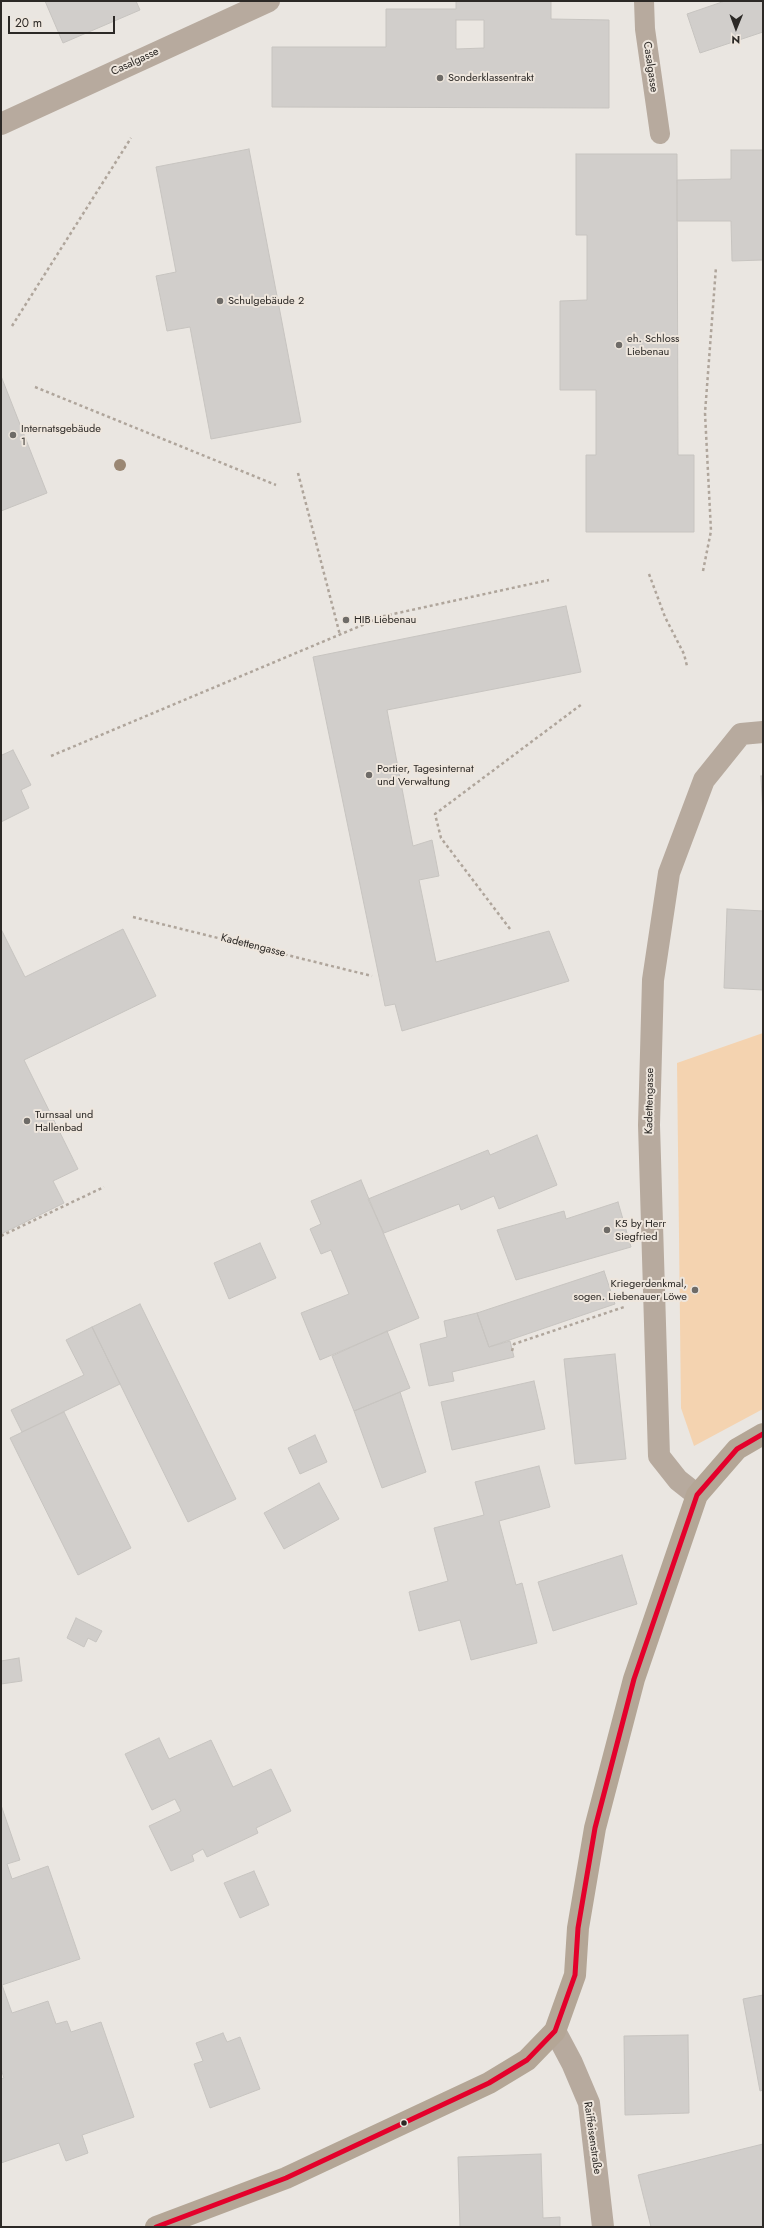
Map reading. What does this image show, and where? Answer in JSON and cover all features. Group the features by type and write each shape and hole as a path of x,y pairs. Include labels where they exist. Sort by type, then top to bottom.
{"main road":[{"path":"156,2227 286,2178 488,2083 527,2060 555,2031 575,1975 578,1928 595,1828 634,1679 697,1495 737,1449 763,1434"}],"street":[{"name":"Casalgasse","path":"1,124 269,1"},
{"name":"Kadettengasse","path":"697,1495 678,1480 659,1456 650,1125 653,980 668,873 704,780 741,734 763,732"},
{"name":"Raiffeisenstraße","path":"555,2031 572,2063 589,2103 603,2227"}],"lane":[{"name":"Casalgasse","path":"644,1 645,29 660,134"}],"path":[{"path":"12,326 132,138"},
{"path":"703,571 711,531 705,413 716,268"},
{"path":"35,387 276,485"},
{"path":"298,473 340,634"},
{"path":"649,574 665,617 684,654 687,666"},
{"path":"51,756 384,616 549,580"},
{"path":"510,929 441,838 434,814 582,704"},
{"name":"Kadettengasse","path":"133,917 372,976"},
{"path":"1,1236 104,1187"},
{"path":"512,1351 514,1344 606,1312 632,1304 654,1303"}],"shaded area":[{"path":"763,1033 763,1409 694,1446 681,1408 677,1063"}],"building":[{"path":"45,1 136,1 140,10 63,43"},
{"name":"Sonderklassentrakt","path":"456,1 551,1 551,19 609,20 609,108 272,107 272,47 386,47 386,9 456,9","holes":["456,20 484,20 484,48 456,49"]},
{"path":"725,1 763,1 763,32 700,53 687,14"},
{"name":"Schulgebäude 2","path":"249,149 301,422 211,439 190,327 167,331 156,276 176,272 156,167"},
{"path":"731,150 763,150 763,260 732,261 731,221 677,221 677,180 731,179"},
{"name":"eh. Schloss Liebenau","path":"576,154 677,154 678,455 694,455 694,532 586,532 586,455 596,455 596,390 560,390 560,301 587,300 587,235 576,235"},
{"name":"Internatsgebäude 1","path":"1,376 47,493 1,511"},
{"name":"Portier, Tagesinternat und Verwaltung","path":"566,606 581,672 387,710 413,846 432,840 439,876 419,880 436,962 549,931 569,981 402,1031 395,1004 385,1006 313,657"},
{"path":"13,750 31,785 21,790 29,808 1,822 1,753 2,755"},
{"path":"761,776 763,776 763,818"},
{"path":"727,909 763,911 763,990 724,988"},
{"path":"1,929 25,977 123,929 156,996 24,1060 78,1169 53,1181 64,1203 1,1234"},
{"path":"537,1135 557,1185 499,1209 494,1196 461,1210 459,1204 384,1233 368,1199 488,1150 490,1155"},
{"path":"361,1180 419,1318 320,1360 301,1313 349,1294 331,1250 321,1254 310,1229 321,1224 311,1201"},
{"path":"618,1202 631,1247 516,1280 497,1230 564,1211 566,1219"},
{"path":"260,1243 276,1278 229,1299 214,1263"},
{"path":"604,1271 615,1304 489,1347 477,1313"},
{"path":"140,1304 236,1499 188,1522 92,1327"},
{"path":"477,1313 489,1347 510,1341 514,1357 452,1372 454,1381 429,1386 420,1344 447,1337 444,1321"},
{"path":"92,1327 120,1384 22,1432 11,1410 84,1375 66,1340"},
{"path":"387,1331 410,1388 354,1411 332,1356"},
{"path":"615,1354 626,1459 575,1464 564,1359"},
{"path":"534,1381 545,1429 452,1450 441,1402"},
{"path":"400,1392 426,1472 382,1488 354,1411"},
{"path":"64,1412 131,1548 78,1575 10,1438"},
{"path":"315,1435 327,1462 300,1474 288,1448"},
{"path":"539,1466 550,1507 499,1521 516,1585 522,1583 537,1643 471,1660 460,1620 419,1631 409,1592 448,1581 434,1528 484,1515 475,1482"},
{"path":"319,1483 339,1519 284,1549 264,1513"},
{"path":"622,1555 637,1604 553,1631 538,1582"},
{"path":"76,1618 102,1631 96,1642 88,1638 84,1647 67,1638"},
{"path":"19,1658 22,1681 1,1684 1,1661"},
{"path":"159,1738 169,1759 211,1740 233,1787 271,1769 291,1811 256,1828 258,1833 207,1857 203,1849 192,1855 194,1861 171,1871 149,1826 181,1811 175,1799 152,1810 125,1754"},
{"path":"1,1805 20,1860 7,1864 12,1879 48,1866 80,1959 2,1985 12,2013 48,2001 56,2024 67,2021 71,2032 101,2022 134,2117 82,2135 88,2153 66,2161 59,2143 1,2163 1,2079 4,2078 1,2069"},
{"path":"254,1871 269,1905 240,1918 224,1883"},
{"path":"763,1995 763,2090 760,2091 743,1999"},
{"path":"223,2033 227,2042 240,2037 260,2089 210,2108 194,2064 203,2061 196,2043"},
{"path":"688,2035 689,2113 625,2115 624,2036"},
{"path":"763,2144 763,2227 651,2227 638,2175"},
{"path":"541,2154 543,2218 560,2217 560,2227 460,2227 458,2157"}],"transit line":[{"path":"156,2227 286,2178 489,2083 527,2060 555,2031 575,1975 578,1928 595,1828 634,1679 697,1495 737,1449 763,1434"}],"place":[{"name":"Sonderklassentrakt","path":"440,78"},
{"name":"Schulgebäude 2","path":"220,301"},
{"name":"eh. Schloss Liebenau","path":"619,345"},
{"name":"Internatsgebäude 1","path":"13,435"},
{"name":"HIB Liebenau","path":"346,620"},
{"name":"Portier, Tagesinternat und Verwaltung","path":"369,775"},
{"name":"Turnsaal und Hallenbad","path":"27,1121"},
{"name":"K5 by Herr Siegfried","path":"607,1230"},
{"name":"Kriegerdenkmal, sogen. Liebenauer Löwe","path":"695,1290"}]}
